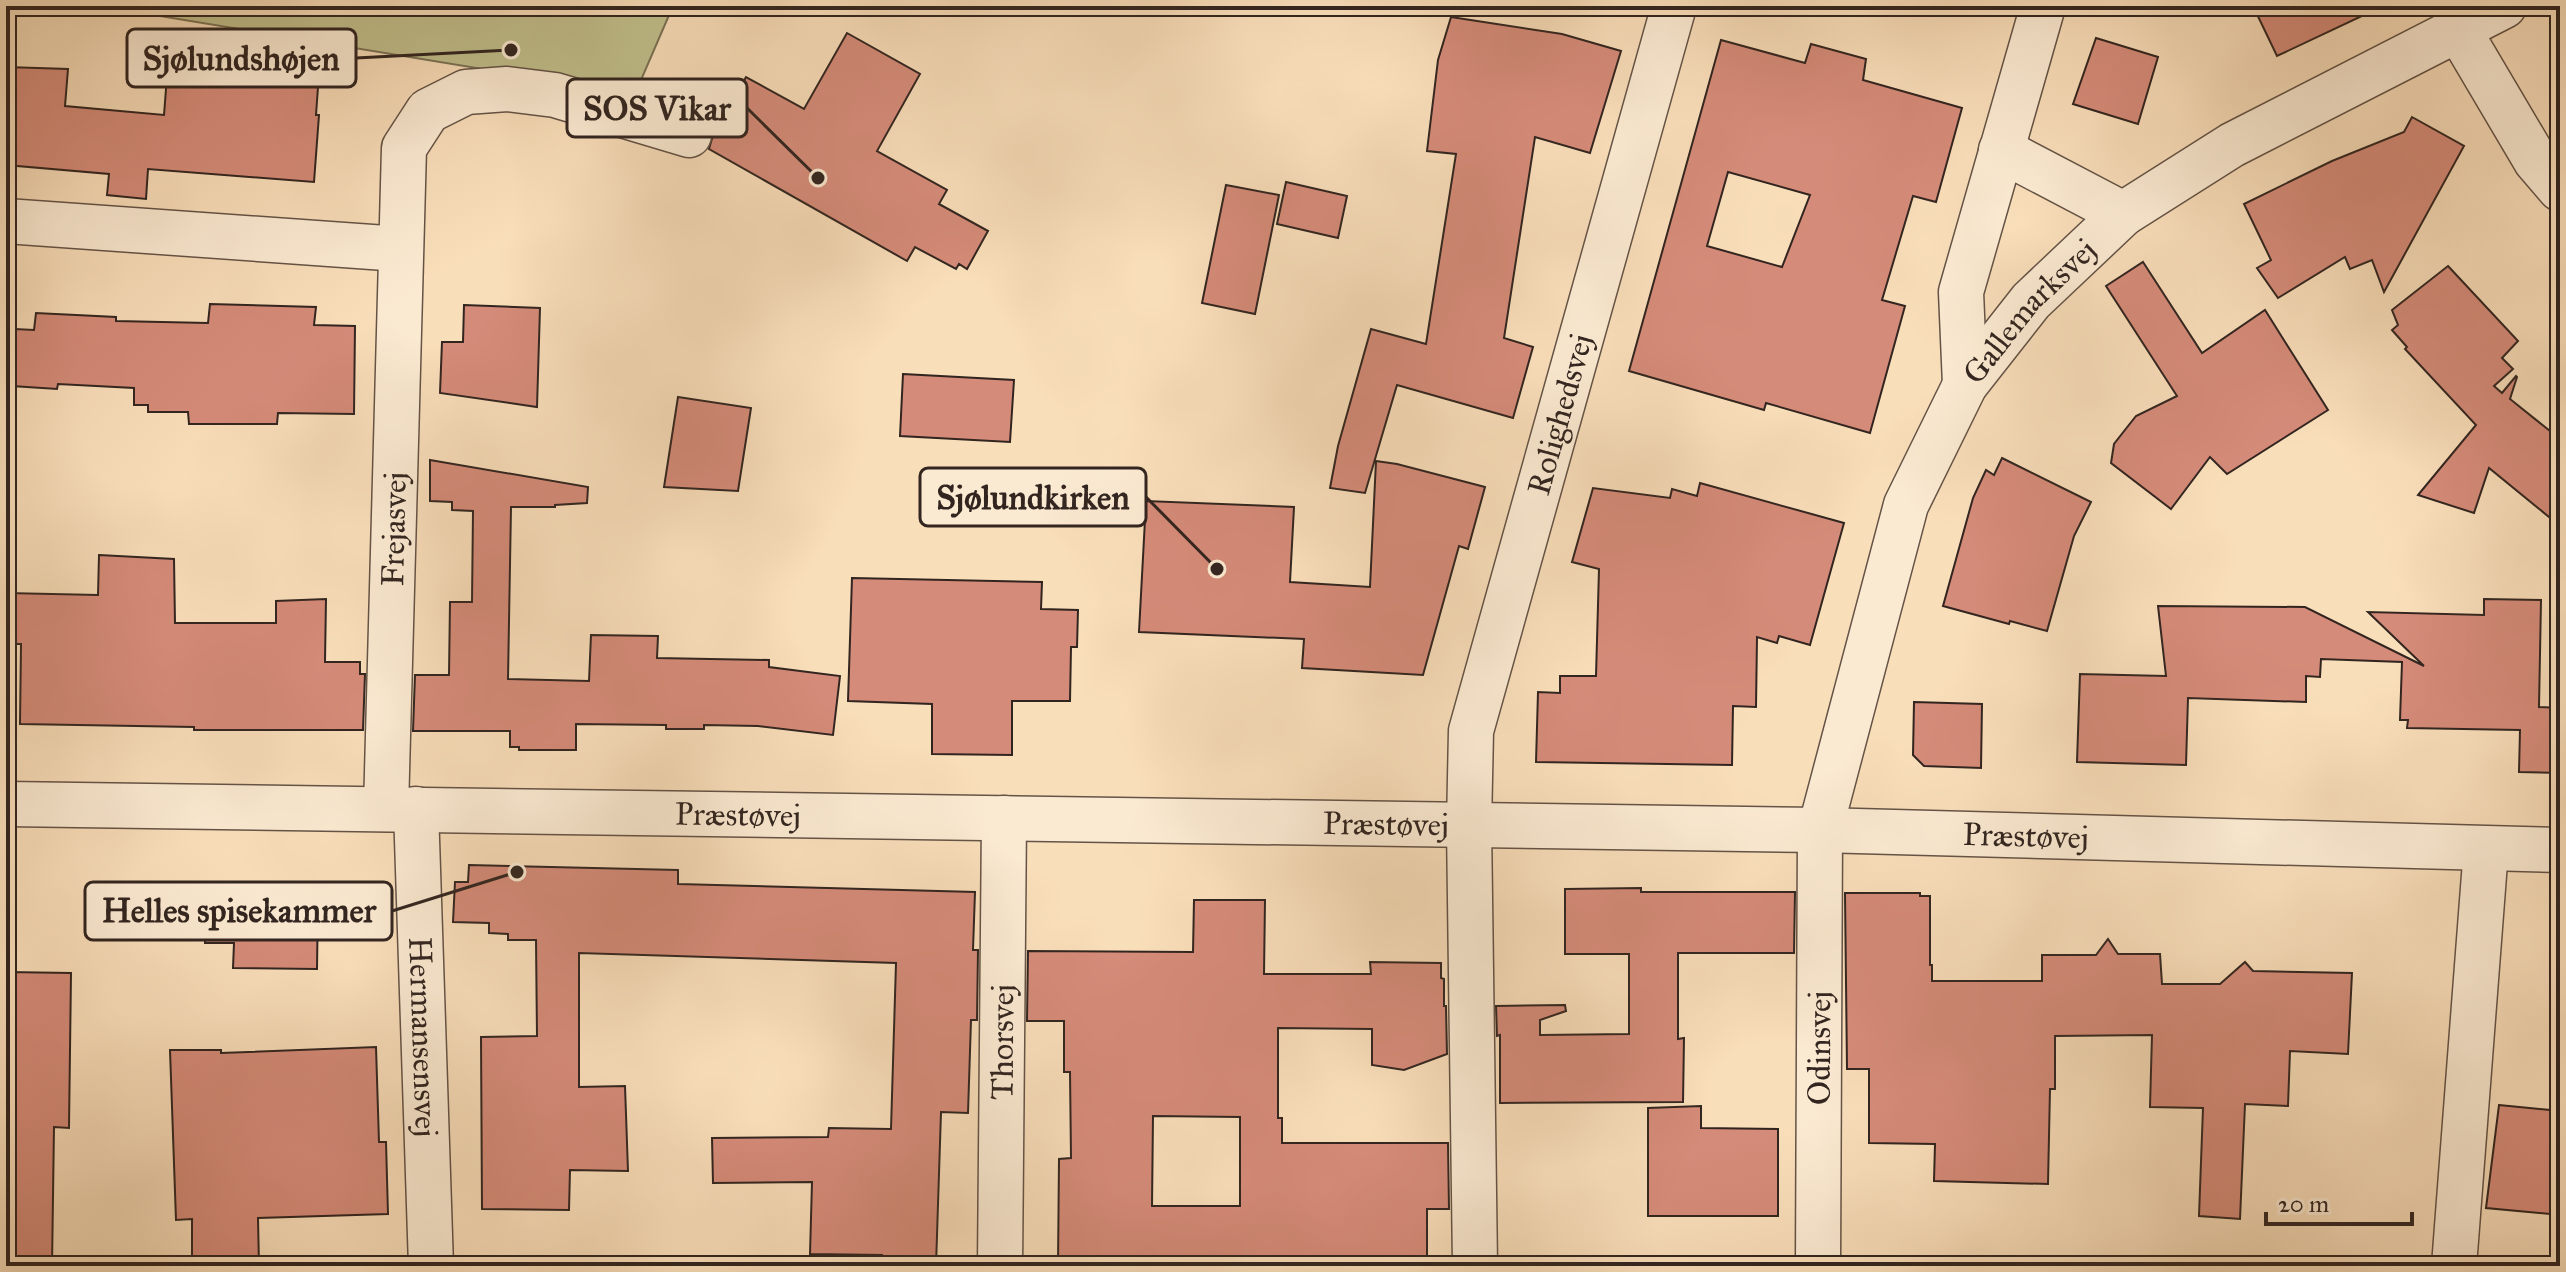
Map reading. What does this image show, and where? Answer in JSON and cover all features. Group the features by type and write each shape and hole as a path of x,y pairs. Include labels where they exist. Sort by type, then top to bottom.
{"street":[{"name":"Rolighedsvej","path":"1469,825 1471,731 1674,6"},
{"path":"1965,385 1961,292 2043,6"},
{"name":"Gallemarksvej","path":"1820,830 1906,505 1965,385 2031,301 2123,214 2232,145 2504,6"},
{"path":"2458,29 2536,161 2560,189"},
{"name":"Frejasvej","path":"401,809 400,249 404,148 428,111 466,92 507,89 555,95 689,135"},
{"path":"2001,150 2123,214"},
{"path":"6,221 400,249"},
{"name":"Præstøvej","path":"6,804 1820,830 2560,850"},
{"name":"Hermansensvej","path":"401,809 431,1266"},
{"name":"Thorsvej","path":"1000,1266 1004,818"},
{"name":"Præstøvej","path":"1469,825 1475,1266"},
{"name":"Odinsvej","path":"1818,1266 1820,830"},
{"path":"2454,1266 2486,849"}],"shaded area":[{"path":"99,6 673,6 635,94"}],"building":[{"path":"2253,6 2383,6 2277,56"},
{"path":"1451,17 1562,34 1621,51 1590,153 1535,137 1504,338 1533,347 1513,418 1397,385 1365,493 1330,488 1338,446 1371,329 1426,344 1456,154 1427,151 1438,60"},
{"path":"847,33 920,74 877,151 947,190 939,204 988,231 967,269 959,264 956,269 915,247 907,261 709,149 713,135 746,77 804,109"},
{"path":"2096,38 2158,57 2138,124 2073,104"},
{"path":"1721,40 1805,63 1811,44 1866,59 1863,80 1962,108 1936,202 1913,196 1882,300 1905,306 1870,433 1766,403 1764,410 1629,371","holes":["1728,172 1810,195 1782,267 1707,246"]},
{"path":"6,67 68,69 65,106 164,115 167,76 318,87 314,182 148,169 146,199 107,195 109,174 6,165"},
{"path":"2412,117 2464,146 2384,292 2372,260 2350,269 2345,257 2278,298 2257,268 2271,260 2244,204 2332,161 2404,132"},
{"path":"1286,182 1347,196 1338,238 1277,224"},
{"path":"1226,185 1279,195 1255,314 1202,303"},
{"path":"2143,262 2202,353 2265,310 2328,410 2227,474 2210,457 2171,509 2111,463 2114,444 2136,416 2177,396 2106,286"},
{"path":"2448,266 2518,341 2502,358 2513,369 2494,386 2502,393 2516,376 2510,399 2560,439 2560,526 2489,468 2474,513 2418,495 2476,425 2405,349 2407,347 2392,330 2398,325 2392,310"},
{"path":"210,304 316,307 314,325 355,326 354,414 278,413 277,424 189,424 188,412 148,412 148,405 134,405 134,388 58,384 57,389 12,386 15,329 34,330 36,313 116,317 116,321 208,323"},
{"path":"464,305 540,308 537,407 440,393 442,342 463,342"},
{"path":"903,374 1014,380 1010,442 900,436"},
{"path":"678,397 751,408 738,491 664,487"},
{"path":"2002,458 2091,502 2074,536 2047,631 1943,606 1973,498 1986,470 1994,475"},
{"path":"430,460 588,487 587,503 511,507 508,679 589,681 591,635 658,636 657,658 769,660 769,667 840,676 833,735 758,726 704,725 704,729 666,729 666,725 576,724 576,750 519,750 519,747 510,747 510,731 413,731 415,675 449,675 450,602 472,602 473,511 452,510 452,502 430,501"},
{"path":"1376,461 1485,487 1468,549 1459,546 1423,675 1302,668 1304,639 1139,632 1146,501 1294,507 1290,582 1370,587"},
{"path":"1700,483 1844,523 1810,645 1779,636 1777,643 1757,637 1756,707 1733,706 1732,765 1536,762 1538,692 1560,693 1560,676 1596,676 1599,569 1572,562 1593,488 1670,498 1672,489 1697,496"},
{"path":"99,555 174,559 175,623 276,623 276,601 326,599 325,662 360,662 360,674 365,674 363,730 194,730 194,727 20,724 21,644 6,644 6,593 98,595"},
{"path":"852,578 1042,582 1041,609 1078,610 1077,647 1071,647 1070,701 1012,701 1012,755 932,754 932,704 848,701"},
{"path":"2484,599 2541,600 2539,707 2560,708 2560,773 2519,772 2520,730 2407,728 2408,720 2400,720 2402,662 2321,659 2320,677 2306,676 2306,702 2188,698 2186,765 2077,762 2080,674 2166,676 2158,606 2305,607 2424,666 2368,612 2484,615"},
{"path":"1914,702 1982,704 1981,768 1924,766 1913,755"},
{"path":"469,865 678,870 678,884 975,892 973,950 978,950 977,1020 971,1020 968,1113 941,1112 936,1266 881,1266 882,1255 810,1254 812,1182 713,1183 712,1138 828,1137 829,1128 891,1129 896,963 579,953 579,1087 625,1086 628,1171 570,1170 569,1210 482,1209 481,1037 537,1036 536,940 508,940 508,934 489,933 489,923 453,922 455,882 468,882"},
{"path":"1641,888 1641,892 1795,892 1794,953 1678,953 1678,1039 1684,1038 1683,1102 1500,1103 1500,1035 1497,1036 1496,1006 1565,1005 1566,1011 1540,1020 1540,1035 1629,1034 1629,954 1565,954 1565,889"},
{"path":"1845,893 1920,893 1920,896 1930,896 1932,981 2042,981 2042,955 2096,955 2108,939 2118,954 2160,954 2162,984 2220,984 2245,962 2253,971 2352,973 2348,1054 2290,1051 2288,1106 2245,1104 2240,1219 2199,1216 2203,1108 2150,1107 2152,1035 2055,1036 2055,1089 2050,1089 2048,1184 1934,1181 1935,1144 1869,1143 1869,1069 1847,1069"},
{"path":"206,897 318,897 317,969 233,968 234,943 205,943"},
{"path":"1194,900 1265,900 1264,974 1371,974 1370,962 1441,963 1447,1054 1404,1070 1372,1065 1372,1029 1278,1028 1278,1118 1282,1118 1282,1143 1448,1143 1449,1209 1427,1209 1427,1266 1058,1266 1059,1159 1071,1158 1070,1072 1064,1072 1064,1021 1027,1021 1028,951 1193,952","holes":["1153,1116 1240,1117 1240,1206 1152,1206"]},
{"path":"6,972 71,973 69,1128 54,1127 52,1266 6,1266"},
{"path":"376,1047 379,1142 386,1142 388,1214 258,1218 259,1266 192,1266 192,1219 176,1220 170,1050 221,1050 221,1053"},
{"path":"2499,1105 2560,1111 2560,1215 2486,1208"},
{"path":"1701,1106 1701,1128 1778,1129 1778,1216 1648,1216 1648,1108"}],"place":[{"name":"Sjølundshøjen","path":"511,50"},
{"name":"SOS Vikar","path":"818,178"},
{"name":"Sjølundkirken","path":"1217,569"},
{"name":"Helles spisekammer","path":"517,872"}]}
